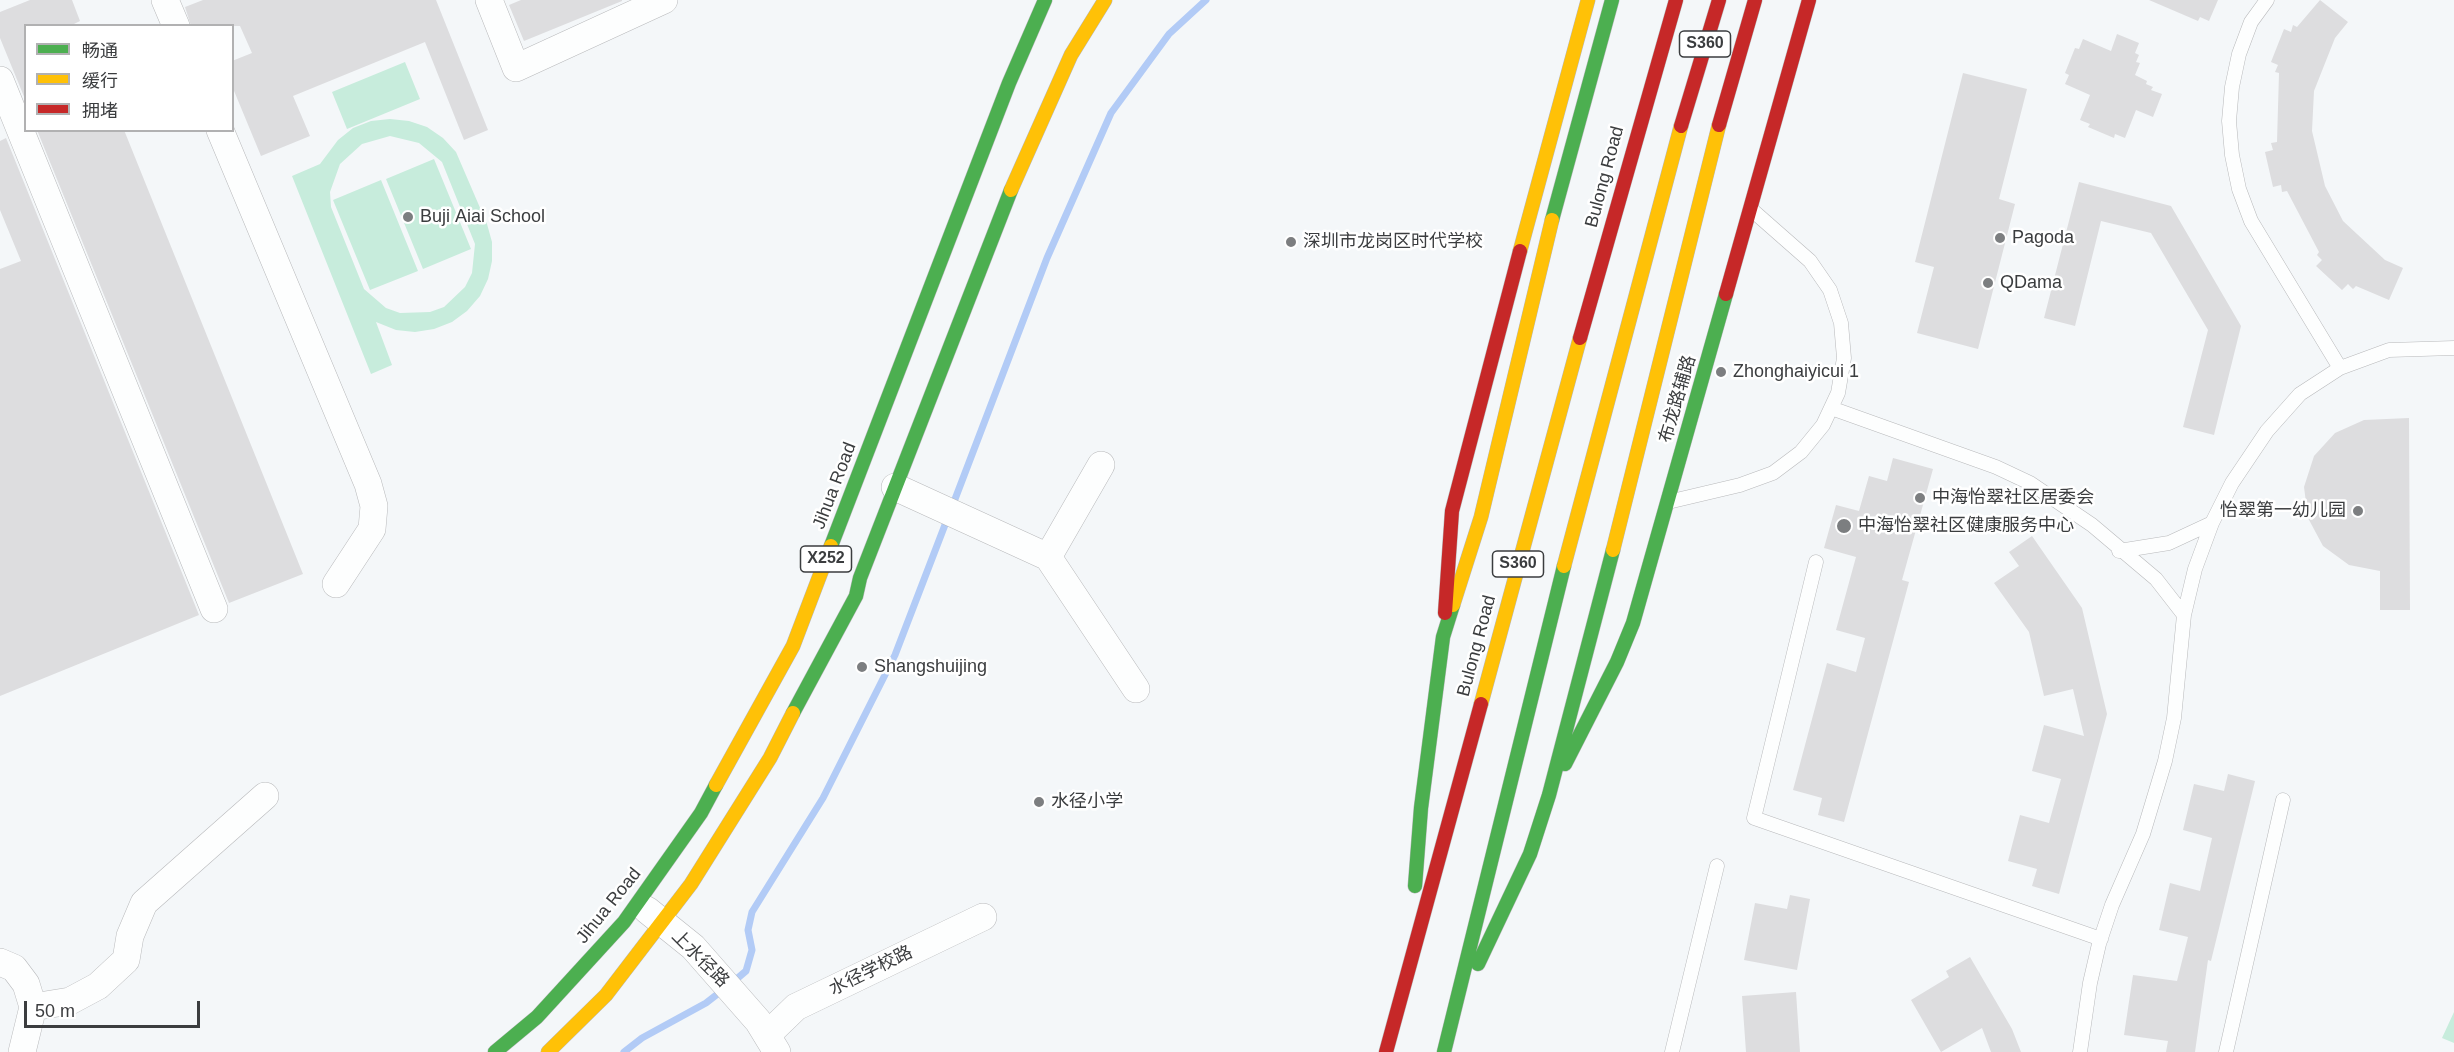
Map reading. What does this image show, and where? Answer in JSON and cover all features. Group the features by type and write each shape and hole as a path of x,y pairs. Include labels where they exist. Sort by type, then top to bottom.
{"main road":[{"name":"Jihua Road","path":"495,1052 537,1017 624,922 701,813 793,646 1009,83 1045,0"},
{"name":"X252","path":"548,1052 606,995 691,884 770,758 847,609 856,596 860,578 895,487 1028,149 1071,55 1105,0"},
{"path":"1410,958 1421,808 1443,636 1452,511 1465,453 1588,0"},
{"path":"1443,636 1481,517 1558,197 1612,0"},
{"name":"Bulong Road","path":"1386,1052 1652,76 1676,0"},
{"name":"S360","path":"1444,1052 1581,498 1692,88 1719,0"},
{"path":"1452,1016 1512,896 1530,854 1549,795 1605,585 1707,167 1755,0"},
{"name":"布龙路辅路","path":"1549,795 1617,662 1633,623 1809,0"}],"street":[{"path":"165,0 175,24"},
{"path":"489,0 516,68 664,0"},
{"path":"0,80 214,609"},
{"path":"221,132 368,484 374,506 372,529 336,584"},
{"path":"1048,557 1101,465"},
{"path":"895,487 1048,557 1136,689"},
{"path":"33,1007 70,1001 98,986 119,967 126,960 130,936 144,903 265,796"},
{"name":"上水径路","path":"638,902 693,947 767,1036"},
{"name":"水径学校路","path":"767,1036 796,1007 983,917"},
{"path":"0,962 14,968 26,984 33,1007 22,1052"}],"lane":[{"path":"2267,0 2251,22 2232,87 2229,122 2232,155 2239,189 2251,221 2340,368"},
{"path":"1668,502 1740,485 1773,473 1801,452 1823,425 1838,393 1844,358 1841,323 1830,290 1810,261 1750,209"},
{"path":"2080,1052 2090,983 2101,939 2112,905 2143,834 2165,761 2174,718 2184,615 2195,569 2212,523 2232,483 2267,431 2300,394 2340,368 2389,350 2454,348"},
{"path":"1831,408 1996,466 2022,479 2062,503 2156,579 2184,615"},
{"path":"2119,551 2144,549 2169,543 2212,523"},
{"path":"1816,562 1754,818 2101,939"},
{"path":"2226,1052 2283,800"},
{"path":"1672,1052 1717,866"}],"green space":[{"path":"405,62 420,99 347,129 332,92"},
{"path":"390,119 409,121 427,127 443,138 456,152 487,224 492,242 492,261 488,279 480,296 467,311 452,322 434,329 415,332 396,330 376,322 392,365 371,374 292,176 320,164 338,140 353,128 371,121","holes":["390,136 419,143 442,162 475,244 472,273 465,287 444,307 430,312 400,313 386,308 364,289 331,207 330,192 340,164 362,144"]},
{"path":"434,159 471,249 423,269 386,179"},
{"path":"381,180 418,271 370,290 333,200"},
{"path":"2454,1012 2454,1043 2442,1038"}],"building":[{"path":"30,0 72,0 80,21 74,24 24,24 24,97 0,38 0,12"},
{"path":"203,0 436,0 488,130 464,140 425,42 293,96 310,136 261,156 234,91 234,60 252,53 240,26 190,24 185,7"},
{"path":"521,0 622,1 524,41 509,5"},
{"path":"2149,0 2218,0 2209,21 2200,17 2198,21"},
{"path":"2320,0 2348,22 2335,38 2314,91 2312,131 2325,186 2343,221 2385,260 2403,268 2389,300 2356,286 2353,289 2348,284 2342,290 2316,266 2322,260 2317,255 2319,252 2287,191 2282,192 2281,185 2273,187 2265,152 2273,150 2271,143 2277,142 2279,73 2275,72 2278,65 2271,62 2284,29 2291,32 2293,25 2297,27"},
{"path":"2117,34 2139,43 2135,53 2139,55 2136,62 2140,63 2135,75 2147,81 2146,84 2153,87 2151,90 2162,94 2153,117 2136,110 2125,138 2115,134 2114,138 2088,127 2090,124 2080,120 2090,95 2065,84 2069,75 2065,73 2075,48 2079,49 2083,39 2111,51"},
{"path":"1963,73 2027,89 1999,199 2015,204 1978,349 1917,333 1934,267 1915,262"},
{"path":"38,132 125,132 303,574 229,603"},
{"path":"6,138 199,615 0,696 0,269 21,261 0,210 0,141"},
{"path":"2079,182 2171,206 2241,326 2214,435 2183,427 2208,330 2151,233 2101,221 2075,326 2044,318"},
{"name":"怡翠第一幼儿园","path":"2409,418 2410,610 2380,610 2380,571 2349,565 2323,546 2308,518 2304,487 2314,456 2335,433 2364,420"},
{"path":"1893,458 1933,469 1902,580 1909,582 1844,822 1818,815 1822,798 1793,790 1827,663 1856,672 1865,638 1836,630 1856,557 1824,548 1836,505 1859,511 1869,476 1887,481"},
{"path":"2032,536 2082,608 2107,714 2059,894 2032,886 2037,869 2008,861 2020,815 2049,823 2061,779 2032,771 2044,725 2084,736 2073,689 2044,696 2029,632 1994,583 2019,566 2009,552"},
{"path":"2228,774 2255,781 2211,961 2208,960 2195,1052 2166,1052 2168,1041 2124,1035 2133,975 2177,981 2188,937 2159,930 2170,883 2200,891 2212,838 2183,830 2194,784 2224,791"},
{"path":"1790,895 1810,899 1797,970 1744,960 1755,903 1787,909"},
{"path":"1970,957 2012,1029 2021,1052 1991,1052 1982,1028 1941,1052 1911,1000 1949,977 1946,971"},
{"path":"1796,992 1800,1052 1746,1052 1742,996"}],"waterway":[{"path":"952,507 1047,258 1111,113 1169,34 1206,0"},
{"path":"733,982 746,971 752,950 748,930 752,912 823,798 895,655 948,517"},
{"path":"624,1052 642,1038 706,1003 724,989"}],"traffic: fast":[{"path":"831,546 1009,83 1045,0"},
{"path":"1552,220 1612,0"},
{"path":"793,713 856,596 860,578 1011,190"},
{"path":"1565,764 1617,662 1633,623 1726,294"},
{"path":"1478,964 1530,854 1549,795 1613,550"},
{"path":"1444,1052 1564,566"},
{"path":"1415,886 1421,808 1443,637 1453,605"},
{"path":"495,1052 537,1017 624,922 701,813 716,785"}],"traffic: slow":[{"path":"1011,190 1071,55 1105,0"},
{"path":"1520,251 1588,0"},
{"path":"1613,550 1719,125"},
{"path":"1564,566 1681,126"},
{"path":"1453,605 1481,517 1552,220"},
{"path":"1481,704 1580,338"},
{"path":"716,785 793,646 831,546"},
{"path":"548,1052 606,995 691,884 770,758 793,713"}],"traffic: jam":[{"path":"1580,338 1676,0"},
{"path":"1681,126 1719,0"},
{"path":"1719,125 1755,0"},
{"path":"1726,294 1809,0"},
{"path":"1445,613 1452,511 1520,251"},
{"path":"1386,1052 1481,704"}],"place":[{"name":"Buji Aiai School","path":"408,217"},
{"name":"Pagoda","path":"2000,238"},
{"name":"深圳市龙岗区时代学校","path":"1291,242"},
{"name":"QDama","path":"1988,283"},
{"name":"Zhonghaiyicui 1","path":"1721,372"},
{"name":"中海怡翠社区居委会","path":"1920,498"},
{"name":"怡翠第一幼儿园","path":"2358,511"},
{"name":"中海怡翠社区健康服务中心","path":"1844,526"},
{"name":"Shangshuijing","path":"862,667"},
{"name":"水径小学","path":"1039,802"}]}
